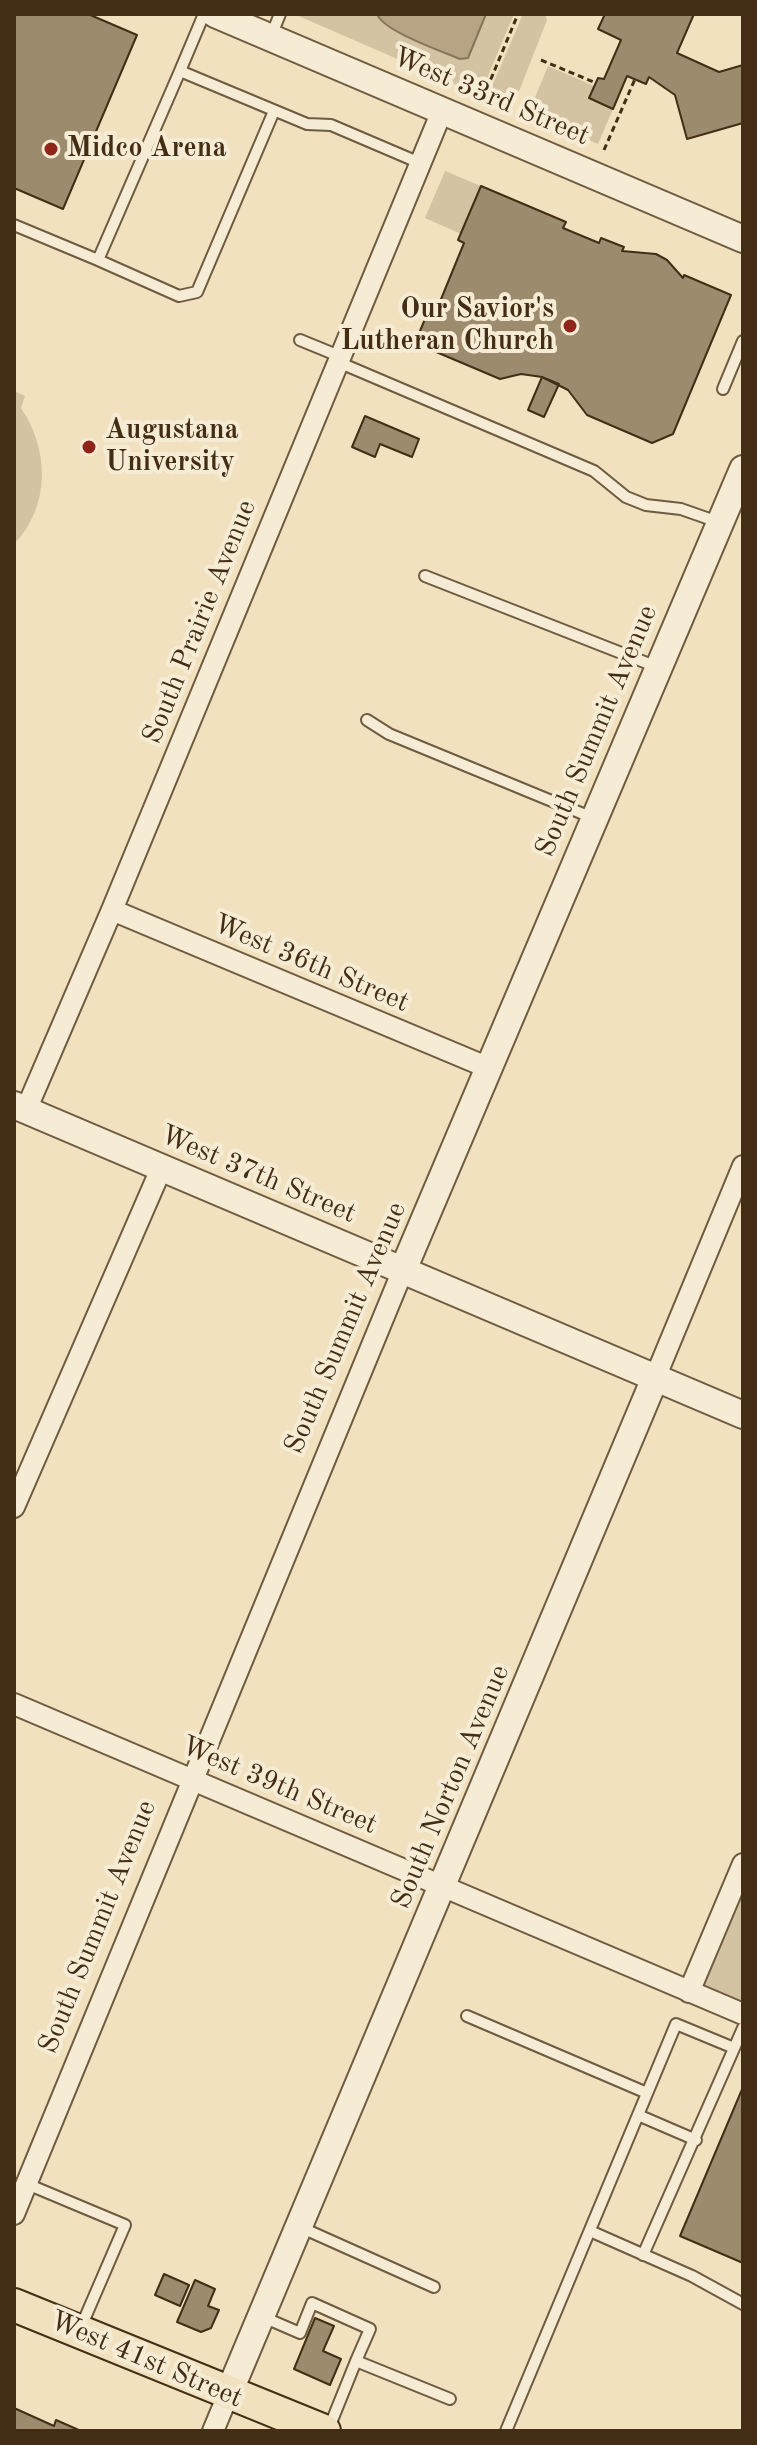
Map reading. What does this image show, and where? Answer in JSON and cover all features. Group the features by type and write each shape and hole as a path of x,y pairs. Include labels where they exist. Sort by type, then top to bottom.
{"main road":[{"name":"West 41st Street","path":"14,2305 228,2395 326,2431"}],"street":[{"name":"West 33rd Street","path":"215,14 275,26 442,111 743,239"},
{"name":"South Prairie Avenue","path":"20,1107 112,910 442,111"},
{"name":"South Summit Avenue","path":"15,2209 403,1270 743,469"},
{"name":"West 36th Street","path":"112,910 489,1068"},
{"name":"West 37th Street","path":"20,1107 743,1415"},
{"name":"South Norton Avenue","path":"213,2431 445,1886 743,1166"},
{"path":"14,1507 161,1169"},
{"name":"West 39th Street","path":"14,1704 743,2014"},
{"path":"689,1992 743,1864"}],"lane":[{"path":"98,260 204,14"},
{"path":"180,71 307,124 331,125 420,163"},
{"path":"14,225 179,296 197,292 274,111"},
{"path":"300,340 594,471 626,497 646,505 681,509 720,523"},
{"path":"723,389 742,349"},
{"path":"425,576 659,668"},
{"path":"367,720 389,734 595,819"},
{"path":"467,2016 647,2093"},
{"path":"506,2431 676,2024 734,2048"},
{"path":"643,2255 743,2028"},
{"path":"638,2115 696,2140"},
{"path":"27,2184 125,2225 79,2333"},
{"path":"300,2227 434,2287"},
{"path":"590,2231 743,2304"},
{"path":"262,2316 300,2333 312,2303 370,2329 326,2431"},
{"path":"356,2361 450,2399"}],"path":[{"path":"483,98 518,14"},
{"path":"541,60 596,83"},
{"path":"604,150 635,79"}],"shaded area":[{"path":"294,14 514,14 480,95"},
{"path":"377,14 486,14 468,58 460,59 401,34"},
{"path":"523,14 545,14 547,20 516,99 506,107 487,98"},
{"path":"548,66 594,86 590,98 613,109 598,144 533,116 533,102"},
{"path":"445,171 481,186 461,234 425,218"},
{"path":"14,391 25,396 21,408 37,441 42,477 35,512 14,544"},
{"path":"743,1864 743,2014 689,1992"}],"building":[{"name":"Midco Arena","path":"14,14 88,14 137,35 63,209 14,188"},
{"path":"605,14 694,14 677,53 719,72 743,65 743,123 687,139 675,95 649,77 646,84 627,76 613,109 589,98 598,78 604,79 621,40 598,29"},
{"name":"Our Savior's Lutheran Church","path":"481,186 566,222 563,228 599,243 601,238 624,247 622,251 656,254 667,260 683,278 684,275 731,295 673,434 652,443 587,415 568,390 542,377 521,374 500,379 415,343 430,307 437,309 464,243 458,240"},
{"path":"542,377 559,384 544,417 528,410"},
{"path":"365,416 419,439 412,457 380,444 375,457 352,447"},
{"path":"743,2087 743,2263 680,2236"},
{"path":"164,2274 189,2285 180,2306 155,2295"},
{"path":"195,2280 215,2289 208,2306 219,2310 211,2328 201,2332 177,2322"},
{"path":"315,2318 334,2326 323,2351 341,2359 330,2385 294,2369"},
{"path":"14,2408 54,2426 56,2420 81,2431 14,2431"}],"place":[{"name":"Midco Arena","path":"51,149"},
{"name":"Our Savior's Lutheran Church","path":"570,326"},
{"name":"Augustana University","path":"89,447"}]}
